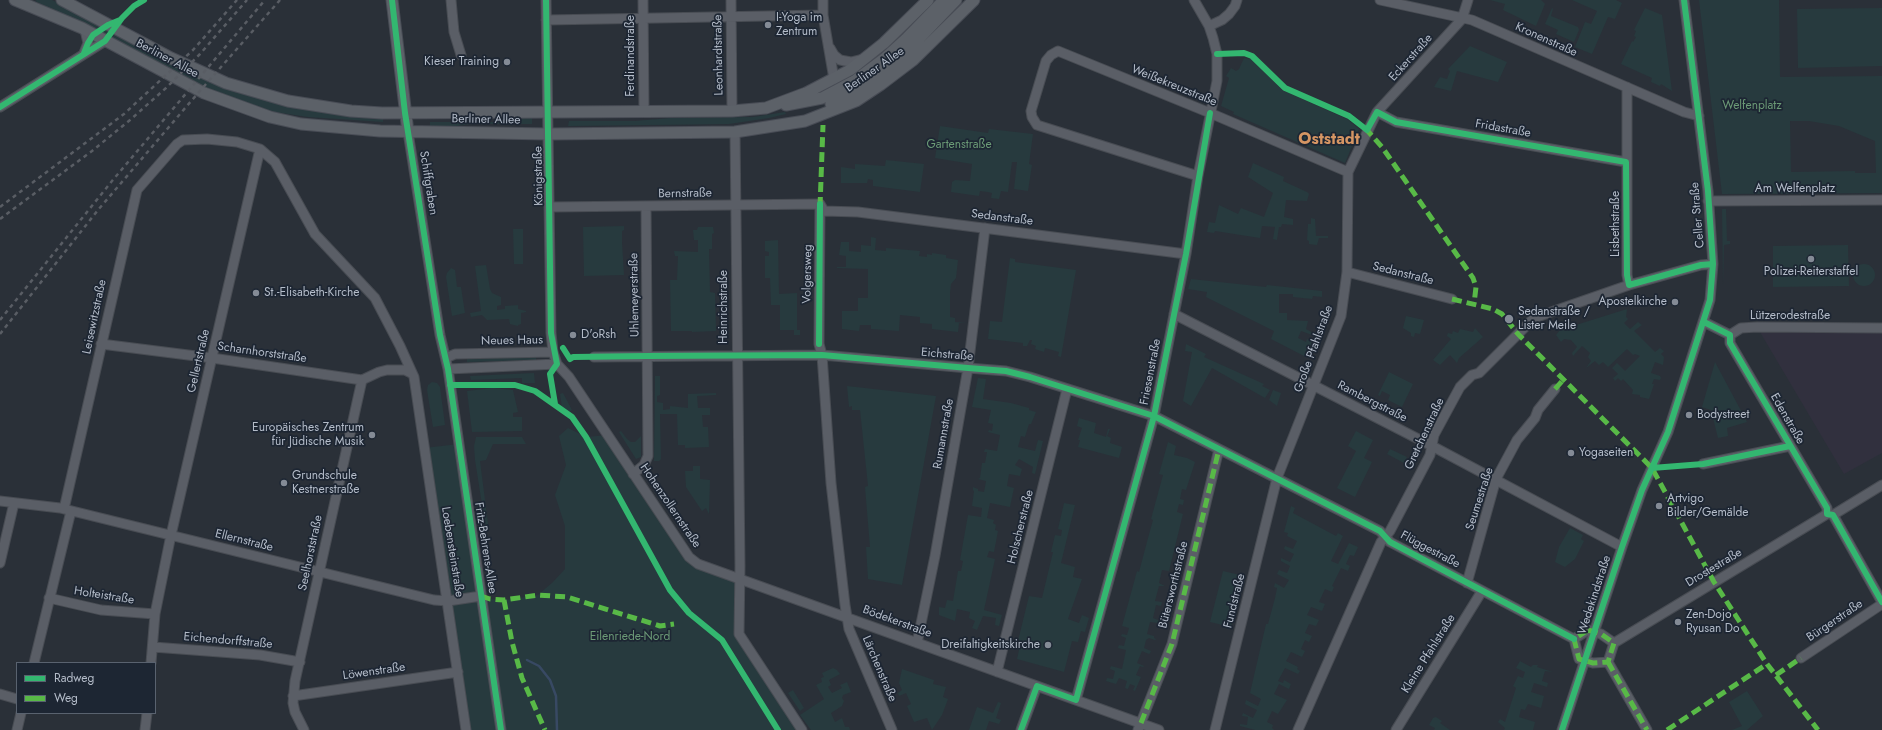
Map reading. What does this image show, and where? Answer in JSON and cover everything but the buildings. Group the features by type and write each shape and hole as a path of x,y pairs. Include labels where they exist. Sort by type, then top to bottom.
{"main road":[{"name":"Berliner Allee","path":"15,0 85,30 204,93 255,112 301,124 408,132 549,134 734,132 805,121 856,101 880,85 913,60 974,0"},
{"name":"Berliner Allee","path":"62,0 171,58 216,79 252,91 288,101 351,111 405,113 644,112 766,108 806,93 834,78 864,59 900,29 928,0"},
{"name":"Schiffgraben","path":"392,0 408,132"},
{"path":"766,108 824,102 884,59 944,0"},
{"path":"763,127 861,87 890,66 912,46 956,0"},
{"name":"Berliner Allee","path":"951,23 969,0"}],"street":[{"path":"451,0 454,32 461,55"},
{"name":"Königstraße","path":"546,0 551,333 553,352"},
{"name":"Ferdinandstraße","path":"643,0 644,112"},
{"name":"Leonhardtstraße","path":"731,0 732,110"},
{"path":"823,0 822,15 834,78"},
{"name":"Friesenstraße","path":"1076,700 1154,416 1186,254 1198,176 1217,81 1217,54 1209,26 1194,0"},
{"path":"1209,26 1222,20 1229,14 1235,6 1236,0"},
{"name":"Kronenstraße","path":"1380,0 1472,20 1689,114 1699,116"},
{"name":"Eckerstraße","path":"1367,130 1377,112 1462,19 1468,0"},
{"name":"Celler Straße","path":"1652,468 1668,432 1704,322 1710,300 1713,264 1699,116 1684,0"},
{"path":"546,20 822,15"},
{"path":"84,53 88,43 85,30"},
{"path":"0,107 105,41"},
{"path":"828,43 834,55 840,60 851,62 864,59"},
{"name":"Weißekreuzstraße","path":"1198,176 1041,127 1037,124 1032,117 1031,111 1046,61 1051,55 1058,51 1210,113 1348,172"},
{"name":"Lisbethstraße","path":"1627,87 1627,275 1629,285"},
{"name":"Fridastraße","path":"1377,112 1396,122 1626,162"},
{"name":"Große Pfahlstraße","path":"1277,478 1341,316 1347,272 1348,172 1367,130"},
{"name":"Schiffgraben","path":"408,132 440,335 448,369"},
{"name":"Heinrichstraße","path":"734,132 739,578"},
{"name":"Leisewitzstraße","path":"34,662 49,598 101,344 135,194 142,182 177,144 193,139 207,139 244,143 260,149"},
{"name":"Gellertstraße","path":"151,662 155,614 171,535 260,149"},
{"name":"Loebensteinstraße","path":"260,149 275,162 315,234 375,298 400,346 412,375 448,601 466,730"},
{"name":"Am Welfenplatz","path":"1708,201 1882,200"},
{"name":"Bernstraße","path":"550,207 820,204"},
{"name":"Sedanstraße","path":"820,204 824,211 858,212 1186,254"},
{"name":"Volgersweg","path":"820,204 819,344 822,355 831,483 848,617"},
{"name":"Uhlemeyerstraße","path":"633,474 644,465 648,456 646,206"},
{"name":"Rumannstraße","path":"917,643 932,571 968,368 985,228"},
{"name":"Gretchenstraße","path":"1298,730 1381,542 1390,531 1430,455 1434,436 1460,387 1472,374 1480,373 1527,324 1543,314 1629,285 1701,265 1713,264"},
{"name":"Sedanstraße","path":"1347,272 1452,299"},
{"name":"Rambergstraße","path":"1174,314 1496,479 1622,547"},
{"path":"1704,322 1730,335"},
{"name":"Lützerodestraße","path":"1730,335 1741,328 1757,327 1882,328"},
{"name":"Edenstraße","path":"1730,335 1730,343 1882,603"},
{"name":"Scharnhorststraße","path":"101,344 212,358 362,380"},
{"name":"Neues Haus","path":"446,358 455,354 553,352 557,364 448,369"},
{"name":"Eichstraße","path":"594,357 822,355 1006,372 1030,377 1154,416 1277,478"},
{"name":"Hohenzollernstraße","path":"557,364 569,377 689,557 698,564 739,578"},
{"name":"Fritz-Behrens-Allee","path":"448,369 501,730"},
{"path":"362,380 387,370 405,370 412,375"},
{"name":"Seelhorststraße","path":"304,730 295,712 293,696 362,380"},
{"name":"Holscherstraße","path":"997,672 1067,389"},
{"name":"Seumestraße","path":"1468,583 1496,479 1517,440 1535,418 1538,410 1555,389"},
{"path":"1703,464 1790,446"},
{"name":"Bütersworthstraße","path":"1139,727 1172,644 1219,449"},
{"name":"Wedekindstraße","path":"1562,730 1586,661 1622,547 1652,468"},
{"name":"Flüggestraße","path":"1277,478 1380,531 1390,542 1574,638"},
{"name":"Fundstraße","path":"1214,730 1277,478"},
{"name":"Drostestraße","path":"1614,643 1882,485"},
{"name":"Ellernstraße","path":"0,501 40,505 67,510 434,600 448,601 481,596"},
{"path":"0,563 14,503"},
{"path":"739,578 739,634 802,730"},
{"name":"Bödekerstraße","path":"739,578 1076,700 1139,727 1159,730"},
{"name":"Kleine Pfahlstraße","path":"1396,730 1482,591"},
{"name":"Holteistraße","path":"49,598 101,610 155,614"},
{"name":"Bürgerstraße","path":"1801,658 1882,603"},
{"name":"Lärchenstraße","path":"848,617 849,629 892,730"},
{"path":"1608,662 1593,663 1580,659 1574,638 1588,630 1595,632 1614,643 1608,662 1647,730"},
{"name":"Eichendorffstraße","path":"153,647 260,655 300,662"},
{"name":"Löwenstraße","path":"293,696 458,672"},
{"path":"1021,730 1037,686"},
{"path":"0,694 16,699"},
{"path":"17,730 21,714"},
{"path":"145,730 147,714"}],"shaded area":[{"path":"1757,327 1882,328 1882,453 1844,474"}],"green space":[{"path":"52,0 236,91 290,106 383,117 383,122 308,117 268,111 208,89 35,1"},
{"path":"1490,0 1541,0 1545,4 1536,26 1503,10 1505,4"},
{"path":"1572,0 1616,0 1622,3 1615,19 1608,17 1592,54 1575,47 1585,22 1591,24 1597,11"},
{"name":"Welfenplatz","path":"1699,0 1779,0 1780,77 1882,76 1882,193 1722,194","holes":["1790,121 1809,121 1839,126 1875,141 1876,173 1855,173 1855,171 1791,172"]},
{"path":"1552,8 1551,16 1578,27 1579,30 1574,42 1556,34 1558,30 1545,24"},
{"path":"1645,8 1662,15 1672,91 1661,84 1660,86 1651,82 1652,78 1621,64 1632,41 1633,42 1636,37 1634,36 1636,31 1634,30"},
{"path":"1882,8 1882,66 1798,68 1797,9"},
{"path":"1470,46 1507,62 1498,82 1457,71 1451,91 1434,87 1440,77 1447,79 1450,71 1448,69"},
{"path":"1244,58 1252,59 1282,90 1347,119 1359,129 1345,163 1233,114 1234,112 1221,106 1229,78 1226,76 1231,68 1236,71 1239,69"},
{"path":"785,112 786,114 769,118 729,124 568,126 569,121 635,121 670,118 753,117"},
{"path":"518,118 532,118 532,124 470,124 430,128 430,122 498,122"},
{"name":"Gartenstraße","path":"940,126 988,133 989,129 1033,134 1029,164 1032,165 1028,191 1014,189 1017,162 1012,162 1008,192 1001,191 999,199 991,198 992,193 988,192 980,191 979,196 951,192 952,182 955,180 970,181 972,164 935,158"},
{"path":"886,160 924,164 920,192 873,186 873,180 868,179 867,183 841,183 841,167 855,169 855,164 885,166"},
{"path":"1253,163 1284,177 1283,181 1309,194 1307,201 1286,200 1284,217 1293,219 1293,225 1282,224 1281,227 1279,227 1277,240 1273,239 1275,227 1262,226 1260,238 1215,231 1214,233 1207,232 1209,222 1215,223 1219,205 1238,214 1241,208 1264,217 1273,193 1248,177"},
{"path":"1722,209 1726,209 1727,241 1730,241 1730,244 1724,245 1723,285"},
{"path":"1311,218 1315,219 1316,236 1328,236 1328,238 1319,238 1317,245 1309,244 1309,241 1307,240 1308,224 1311,224"},
{"path":"624,226 624,230 622,231 622,242 624,275 584,276 583,227"},
{"path":"698,227 713,227 714,233 712,234 712,249 709,249 710,292 715,293 716,331 671,331 670,280 677,280 678,256 675,256 674,251 698,252 698,240 694,240 693,230 697,230"},
{"path":"513,229 523,229 523,264 514,264"},
{"path":"871,237 876,238 875,250 886,251 886,248 920,251 919,256 927,257 927,254 932,255 932,253 946,255 946,258 958,260 956,278 951,284 950,317 955,318 955,322 967,323 959,323 958,332 932,329 932,324 920,323 920,317 900,315 899,331 871,329 871,325 860,325 859,331 842,329 842,311 858,311 858,298 868,298 868,269 837,268 846,267 846,256 839,255 841,242 849,242 849,251 861,252 861,245 871,246"},
{"path":"778,240 779,294 797,293 797,330 800,330 800,335 794,335 794,330 780,330 780,305 771,305 770,278 765,278 765,256 769,256 769,252 765,251 765,241"},
{"name":"Polizei-Reiterstaffel","path":"1848,245 1849,286 1773,287 1773,246"},
{"path":"1010,258 1015,259 1015,262 1076,270 1061,357 1058,356 1059,352 1045,348 1044,352 1035,349 1036,346 1031,344 1032,340 1030,340 1027,346 1023,346 1023,343 988,339 990,321 1002,322"},
{"path":"1864,264 1868,265 1874,271 1874,279 1868,285 1864,286 1860,285 1854,279 1853,275 1854,271 1860,265"},
{"path":"486,265 490,289 492,293 501,297 501,305 497,306 497,310 505,309 505,306 518,305 518,309 526,311 521,313 521,324 518,326 510,324 509,319 487,320 482,315 471,317 470,313 481,311 475,266"},
{"path":"451,268 455,270 457,287 461,287 465,313 452,316 446,277"},
{"path":"1191,279 1322,291 1322,297 1313,296 1312,299 1293,297 1293,294 1279,294 1279,313 1287,313 1287,320 1308,321 1306,329 1313,333 1312,335 1301,331 1298,338 1306,342 1307,339 1312,341 1306,357 1271,339 1274,331 1206,297 1207,292 1188,289"},
{"path":"1627,309 1626,317 1628,319 1624,323 1630,329 1638,322 1642,325 1634,331 1655,352 1660,348 1664,351 1661,354 1664,357 1663,365 1655,362 1651,373 1660,376 1661,378 1660,380 1654,379 1652,384 1654,384 1649,399 1640,397 1640,395 1632,394 1633,390 1623,379 1621,381 1618,378 1615,381 1613,378 1618,374 1612,368 1617,363 1625,371 1640,356 1635,354 1633,355 1627,349 1608,367 1603,362 1599,365 1595,361 1586,368 1591,361 1588,357 1590,353 1582,346 1573,356 1572,353 1577,347 1571,340 1564,339 1561,342 1556,335 1560,330"},
{"path":"1406,316 1424,320 1420,334 1415,333 1414,337 1411,336 1411,333 1403,328"},
{"path":"1475,328 1483,337 1459,358 1457,363 1450,355 1440,365 1433,360 1451,339 1447,336 1448,333 1452,334 1453,331 1458,333 1460,329 1473,332"},
{"path":"1186,344 1206,354 1204,357 1264,384 1262,386 1270,390 1265,398 1212,368 1191,406 1183,401 1192,352 1185,351"},
{"path":"536,357 536,360 467,362 467,358"},
{"path":"1715,362 1747,422 1727,428 1728,436 1718,438 1711,410 1702,407"},
{"path":"1389,372 1413,384 1402,407 1388,400 1390,395 1382,391 1380,396 1378,395"},
{"path":"534,373 535,383 522,383 522,378 471,380 470,376"},
{"path":"655,376 660,376 660,395 657,396 657,402 663,403 663,410 670,409 670,406 688,408 688,394 716,393 716,395 697,396 698,408 710,408 710,415 702,415 703,427 708,427 709,447 685,448 685,445 678,445 677,414 660,414 661,459 659,461 654,461"},
{"path":"978,378 986,379 983,399 1011,403 1029,408 1029,410 1036,412 1031,424 1029,424 1025,437 1021,436 1018,447 1035,451 1038,440 1043,441 1035,474 1032,473 1033,467 1019,459 1015,465 1022,469 1020,476 1009,474 1007,486 1014,488 1010,507 990,503 987,518 994,520 993,523 996,525 995,530 998,531 994,552 989,551 987,557 995,559 984,610 1002,615 999,626 995,625 996,618 983,616 977,630 972,628 975,621 969,618 970,612 957,609 955,621 939,615 939,607 945,608 947,600 953,601 958,571 961,571 963,561 960,560 968,515 981,517 982,508 972,506 974,491 973,487 978,489 978,491 984,492 986,481 978,479 980,478 982,463 985,463 987,452 984,452 985,449 997,451 1000,435 988,432 989,430 992,431 993,424 988,423 991,410 972,407"},
{"path":"432,382 437,383 440,387 445,425 433,427 427,390 428,385"},
{"path":"847,386 936,396 902,585 868,579 866,547 870,547 865,487 868,486 860,410 852,410 852,406 849,407"},
{"path":"493,388 513,390 518,412 513,413 513,417 522,417 522,431 472,432 467,391"},
{"path":"1273,390 1281,393 1277,406 1269,400"},
{"path":"563,393 572,410 569,412 562,408 560,394"},
{"path":"1079,418 1096,423 1094,433 1106,437 1108,429 1110,429 1107,436 1111,438 1110,443 1122,447 1119,458 1078,447 1080,440 1078,440 1082,428 1077,426"},
{"name":"Eilenriede-Nord","path":"568,428 586,437 608,435 689,557 739,578 739,634 802,730 466,730 424,448 459,444 481,596 490,599 505,600 538,595 565,569 565,526 555,495 566,465 559,436"},
{"path":"621,431 631,442 635,442 641,436 641,457 636,459 619,432"},
{"path":"1356,431 1373,440 1364,458 1372,462 1355,497 1337,488 1356,451 1348,446"},
{"path":"476,437 522,437 526,444 493,444 486,460 480,461 489,531 486,530 475,460 474,446"},
{"path":"1168,442 1176,446 1174,455 1187,458 1195,462 1186,490 1182,489 1180,499 1184,500 1183,505 1179,504 1177,512 1183,514 1169,571 1162,570 1159,583 1165,586 1159,586 1155,601 1162,602 1161,606 1156,605 1153,618 1158,620 1158,623 1150,622 1147,634 1154,636 1156,639 1149,638 1146,640 1144,648 1151,651 1149,654 1142,651 1137,663 1144,666 1140,666 1136,675 1141,677 1135,691 1133,690 1135,686 1130,684 1128,689 1125,688 1127,681 1119,678 1116,684 1106,681 1107,678 1113,679 1115,671 1110,669 1111,666 1122,669 1126,650 1118,648 1119,645 1124,646 1126,638 1121,636 1122,634 1127,635 1129,628 1122,626 1153,520 1151,519 1163,475 1159,474"},
{"path":"1390,449 1407,457 1404,463 1387,454"},
{"path":"693,466 700,466 700,479 710,480 709,514 706,508 702,511 686,487 685,471 693,471"},
{"path":"1064,503 1075,505 1061,563 1075,567 1073,577 1082,579 1068,619 1079,623 1082,615 1089,618 1085,632 1081,631 1078,642 1072,641 1064,672 1017,659 1019,650 1016,649 1029,596 1042,598 1053,552 1051,552 1055,535 1061,536 1062,530 1058,529"},
{"path":"1291,506 1295,508 1293,513 1336,536 1338,533 1343,536 1331,561 1338,564 1349,543 1358,547 1354,556 1350,555 1346,564 1350,566 1348,571 1341,568 1332,586 1334,587 1332,592 1325,589 1319,602 1325,604 1322,611 1311,607 1307,615 1319,620 1316,626 1309,624 1305,633 1312,636 1309,642 1305,640 1301,649 1305,651 1302,657 1291,652 1286,661 1298,667 1297,669 1300,671 1298,674 1285,668 1278,681 1283,683 1284,680 1291,684 1289,689 1279,684 1274,694 1287,700 1278,714 1272,711 1267,722 1273,725 1272,728 1274,730 1255,730 1240,726 1240,724 1247,725 1248,717 1242,716 1243,713 1253,718 1257,710 1245,704 1246,700 1258,706 1261,699 1250,693 1266,624 1268,624 1275,598 1277,588 1274,587 1275,583 1284,588 1289,580 1277,574 1279,570 1287,573 1290,566 1281,561 1281,558 1290,562 1294,554 1284,549 1285,546 1293,549 1297,541 1287,536 1288,533 1284,532"},
{"path":"1570,528 1583,535 1581,539 1584,541 1575,559 1565,567 1555,562 1559,547"},
{"path":"1223,571 1244,576 1231,627 1210,622"},
{"path":"1520,661 1531,667 1533,665 1538,665 1537,667 1553,672 1545,671 1542,681 1548,683 1547,687 1534,683 1531,692 1544,696 1541,708 1528,704 1525,710 1521,709 1519,717 1535,722 1533,730 1504,730 1505,728 1498,722 1500,719 1505,722 1516,688 1513,686 1518,676 1523,678 1525,672 1516,668"},
{"path":"833,668 840,674 829,680 831,685 828,687 832,693 842,688 840,685 847,682 851,692 843,695 842,698 844,701 842,706 831,713 835,722 842,718 845,727 849,727 850,730 811,730 800,715 824,699 816,685 822,682 821,678 824,677 822,673"},
{"path":"902,669 934,680 933,684 946,687 943,697 948,699 942,715 932,730 927,718 914,722 907,706 911,704 906,693 899,696 898,693 902,690 899,683"},
{"path":"793,690 804,708 800,711 788,693"},
{"path":"1747,691 1763,716 1747,730 1732,730 1742,726 1729,702"},
{"path":"998,702 1001,703 996,718 1001,720 999,724 989,721 986,730 969,730 977,707 993,713"},
{"path":"1436,717 1442,721 1440,723 1450,730 1434,730 1435,728 1429,725 1433,718"}],"waterway":[{"name":"Schiffgraben","path":"527,660 539,666 550,680 556,696 557,730"}],"railway":[{"path":"0,207 124,114 193,50 237,0"},
{"path":"0,219 92,151 130,120 166,88 200,54 247,0"},
{"path":"0,320 112,181 265,0"},
{"path":"0,334 98,210 280,0"}],"marked path":[{"path":"820,207 823,125"},
{"path":"1365,128 1382,147 1473,278 1476,287 1474,304"},
{"path":"1452,299 1493,309 1502,314 1518,334 1652,468 1714,582 1767,664 1818,730"},
{"path":"1555,389 1564,379"},
{"path":"1141,723 1172,644 1219,449"},
{"path":"481,596 490,599 504,600 538,595 567,597 660,626 674,624"},
{"path":"504,600 512,642 522,678 545,730"},
{"path":"1588,630 1601,634 1614,643 1608,662 1593,663 1579,659 1574,639 1588,630"},
{"path":"1776,675 1801,658"},
{"path":"1608,662 1647,730"},
{"path":"1667,730 1767,664"}],"cycle path":[{"path":"0,107 105,41 122,18 134,6 144,0"},
{"path":"392,0 405,113 440,335 448,369 501,730"},
{"path":"546,0 551,333 557,364 550,374 555,404"},
{"path":"1562,730 1642,490 1668,432 1710,300 1713,264 1708,191 1684,0"},
{"path":"84,53 93,35 108,25 120,20"},
{"path":"1217,54 1244,53 1252,56 1285,88 1349,116 1367,130 1377,112 1396,122 1626,162 1627,275 1629,285 1701,265 1713,264"},
{"path":"1021,730 1037,686 1076,700 1154,416 1186,254 1210,113"},
{"path":"819,344 820,204"},
{"path":"1704,322 1730,335 1730,343 1827,508 1827,514 1833,515 1882,602"},
{"path":"563,348 570,359 573,357 822,355 1006,371 1030,377 1154,416 1380,531 1390,542 1574,639"},
{"path":"450,385 515,385 535,391 572,417 586,437 670,590 689,613 722,640 778,730"},
{"path":"1652,468 1703,464 1790,446"}],"place":[{"name":"I-Yoga im Zentrum","path":"768,25"},
{"name":"Kieser Training","path":"507,62"},
{"name":"Polizei-Reiterstaffel","path":"1811,259"},
{"name":"St.-Elisabeth-Kirche","path":"256,293"},
{"name":"Apostelkirche","path":"1675,302"},
{"name":"Sedanstraße / Lister Meile","path":"1509,319"},
{"name":"D'oRsh","path":"573,335"},
{"name":"Bodystreet","path":"1689,415"},
{"name":"Europäisches Zentrum für Jüdische Musik","path":"372,435"},
{"name":"Yogaseiten","path":"1571,453"},
{"name":"Grundschule Kestnerstraße","path":"284,483"},
{"name":"Artvigo Bilder/Gemälde","path":"1659,506"},
{"name":"Zen-Dojo Ryusan Do","path":"1678,622"},
{"name":"Dreifaltigkeitskirche","path":"1048,645"}],"district":[{"name":"Oststadt","path":"1329,140"}]}
